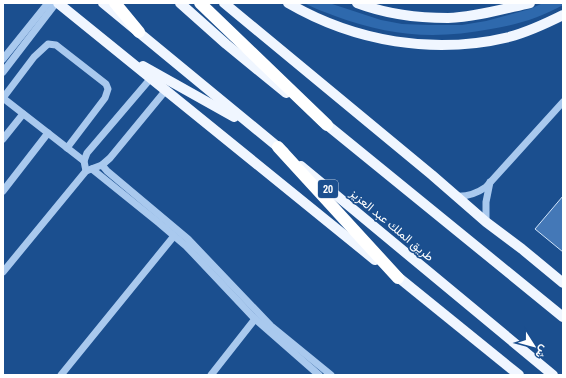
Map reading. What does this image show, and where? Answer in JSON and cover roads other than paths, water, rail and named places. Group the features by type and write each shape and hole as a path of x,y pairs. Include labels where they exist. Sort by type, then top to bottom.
{"highway":[{"path":"116,3 139,32"},
{"path":"200,3 327,126"},
{"path":"278,147 398,278"}],"main road":[{"path":"57,3 519,375"},
{"name":"طريق الملك عبد العزيز","path":"103,3 554,375"},
{"path":"180,3 226,44 563,317"},
{"path":"224,3 432,175 486,222 563,283"},
{"path":"288,3 310,16 370,37 403,43 439,45 482,42 510,36 563,15"},
{"path":"357,3 376,10 411,16 449,18 481,14 530,3"},
{"path":"119,52 256,129"}],"street":[{"path":"3,59 48,3"},
{"path":"3,72 57,3"},
{"path":"67,148 106,98 108,89 106,84 80,63 56,45 48,44 34,57 3,98 23,114 48,133 67,148 84,161 89,170 186,246 255,319 319,375"},
{"path":"84,161 86,153 151,78"},
{"path":"3,272 89,170 102,165 110,158 166,90"},
{"path":"455,196 468,196 475,194 486,187 563,103"},
{"path":"3,139 23,114"},
{"path":"3,191 48,133"},
{"path":"102,165 107,171 188,239 271,326 331,375"},
{"path":"486,222 486,202 490,181"},
{"path":"61,375 174,236"},
{"path":"211,375 255,319"}]}
